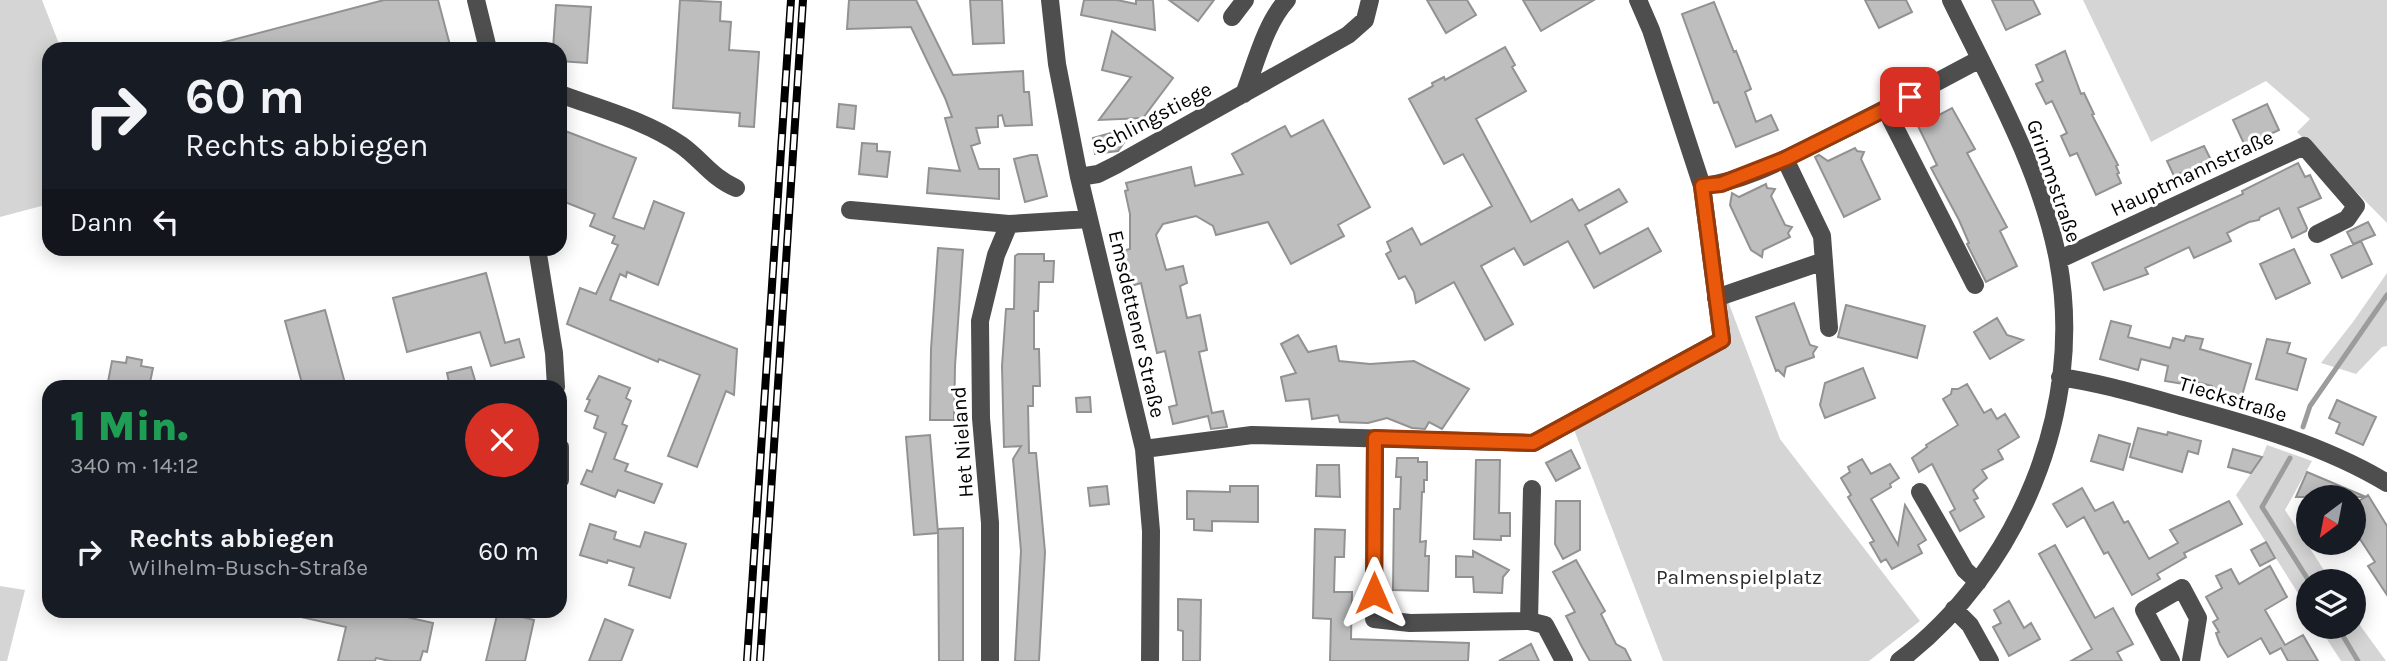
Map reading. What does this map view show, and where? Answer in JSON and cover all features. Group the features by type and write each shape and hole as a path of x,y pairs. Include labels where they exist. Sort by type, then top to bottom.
{"street":[{"path":"476,0 486,42"},
{"name":"Emsdettener Straße","path":"1050,0 1057,64 1079,177 1144,449 1151,531 1150,661"},
{"path":"1232,17 1245,0"},
{"name":"Schlingstiege","path":"1244,94 1271,25 1287,0"},
{"name":"Schlingstiege","path":"1079,177 1116,165 1348,35 1365,20 1370,0"},
{"path":"1144,449 1252,435 1533,443 1722,340 1702,186 1651,30 1638,0"},
{"name":"Grimmstraße","path":"1899,661 1916,648 1978,582 2020,514 2041,465 2054,416 2064,337 2058,260 2046,214 1999,96 1951,0"},
{"path":"1702,186 1721,184 1785,159 1886,110 1980,59"},
{"path":"567,97 645,125 682,145 721,182 736,188"},
{"path":"1886,110 1975,285"},
{"name":"Hauptmannstraße","path":"2058,260 2304,146 2356,206 2347,219 2316,234"},
{"path":"1785,159 1822,236 1829,328"},
{"path":"850,210 1009,224 1089,219"},
{"name":"Het Nieland","path":"990,661 990,523 981,418 980,321 996,255 1009,224"},
{"path":"538,256 554,353 556,380"},
{"path":"1716,298 1824,261"},
{"name":"Tieckstraße","path":"2060,377 2093,382 2259,428 2387,482"},
{"path":"1375,438 1374,619 1410,624 1529,621 1545,625 1564,661"},
{"path":"1529,621 1532,489"},
{"path":"1920,492 1965,570 1978,582"},
{"path":"2171,661 2144,610 2182,588 2198,618 2191,661"},
{"path":"1954,609 1970,625 1990,661"}],"green space":[{"path":"0,0 42,0 58,42 42,42 42,206 0,217"},
{"path":"2083,0 2387,0 2387,223 2297,132 2310,119 2266,81 2151,142"},
{"path":"2387,273 2387,346 2382,347 2356,374 2321,363 2353,322"},
{"name":"Palmenspielplatz","path":"1728,301 1780,439 1920,621 1869,661 1663,661 1573,427 1719,348 1709,307"},
{"path":"2267,445 2312,461 2299,485 2296,485 2285,510 2296,527 2296,555 2314,555 2323,569 2296,569 2296,590 2236,495"},
{"path":"0,586 25,590 7,661 0,661"},
{"path":"2366,634 2386,661 2341,661 2327,639 2366,639"}],"building":[{"path":"384,0 438,0 449,42 225,42"},
{"path":"680,0 721,2 720,21 731,22 729,50 759,52 754,127 739,126 740,113 673,108"},
{"path":"849,0 916,0 953,75 1023,71 1024,92 1029,92 1032,125 1005,126 1002,115 998,116 998,127 976,128 980,143 971,146 979,169 999,169 999,199 927,193 929,168 960,171 945,118 952,117 945,98 911,27 847,29"},
{"path":"970,0 1002,0 1004,43 973,44"},
{"path":"1084,0 1117,0 1136,4 1136,0 1153,0 1155,30 1081,15"},
{"path":"1169,0 1214,0 1198,21"},
{"path":"1427,0 1467,0 1476,15 1446,33"},
{"path":"1523,0 1594,0 1541,31"},
{"path":"1865,0 1906,0 1912,12 1879,28"},
{"path":"1992,0 2033,0 2040,14 2006,30"},
{"path":"1714,2 1751,89 1745,92 1756,122 1771,115 1778,130 1736,147 1718,102 1714,103 1682,14"},
{"path":"556,5 591,7 587,63 567,62 567,42 553,42"},
{"path":"1112,31 1173,78 1143,118 1099,120 1131,77 1102,70"},
{"path":"1505,47 1515,65 1512,67 1526,91 1476,119 1531,222 1572,199 1579,211 1619,189 1627,202 1585,225 1600,254 1648,228 1661,251 1594,288 1568,241 1524,265 1514,248 1481,266 1513,324 1485,340 1454,282 1416,303 1414,292 1405,276 1399,279 1386,254 1391,251 1387,242 1412,228 1421,245 1492,206 1463,154 1444,164 1409,99 1433,86 1432,83 1444,77 1445,80"},
{"path":"2065,51 2081,94 2084,93 2094,114 2092,115 2118,165 2117,174 2121,183 2096,195 2077,153 2070,156 2061,136 2067,133 2052,101 2046,104 2036,84 2043,81 2036,65"},
{"path":"839,104 856,106 854,129 837,127"},
{"path":"2267,104 2279,130 2245,146 2233,120"},
{"path":"1952,108 1975,149 1967,153 2007,227 2000,231 2017,266 1986,282 1967,244 1969,243 1959,220 1931,168 1937,165 1918,126"},
{"path":"1323,120 1370,207 1338,225 1344,236 1291,264 1268,222 1216,235 1213,226 1196,216 1163,224 1156,235 1166,270 1183,266 1187,283 1180,286 1187,318 1200,315 1207,350 1199,352 1212,413 1223,411 1227,427 1211,429 1208,416 1173,424 1169,407 1177,405 1165,351 1157,353 1141,283 1128,287 1118,252 1130,249 1130,214 1126,183 1191,167 1195,186 1243,174 1232,154 1285,126 1291,137"},
{"path":"1136,126 1118,151 1095,154 1093,138"},
{"path":"567,132 636,158 613,218 644,229 654,201 684,213 658,285 627,272 626,277 620,274 610,300 737,349 734,395 726,391 697,467 668,456 700,375 659,359 658,362 567,324 580,288 596,294 618,245 612,243 615,236 590,226 595,214 567,203"},
{"path":"862,143 877,144 877,151 890,152 887,177 859,174"},
{"path":"2204,146 2216,170 2189,183 2184,172 2174,176 2167,161"},
{"path":"1855,148 1864,152 1861,159 1880,199 1844,217 1815,157 1819,155 1828,161"},
{"path":"1037,155 1047,196 1025,202 1014,159"},
{"path":"2298,163 2305,177 2310,175 2321,198 2298,208 2306,231 2292,238 2279,208 2259,220 2227,233 2231,241 2194,258 2189,247 2145,268 2148,274 2104,290 2092,263 2243,194 2242,191"},
{"path":"1766,184 1767,188 1775,189 1771,196 1785,225 1792,227 1788,233 1790,237 1763,250 1762,257 1751,250 1730,205 1732,193 1739,197"},
{"path":"2368,222 2375,235 2353,244 2347,232"},
{"path":"2361,241 2372,264 2342,278 2331,255"},
{"path":"938,248 963,250 954,420 930,420 931,349"},
{"path":"2294,249 2310,283 2276,299 2260,264"},
{"path":"1044,254 1044,261 1054,261 1053,282 1039,282 1038,311 1034,311 1034,349 1039,349 1040,386 1033,386 1033,406 1028,406 1029,453 1036,453 1045,552 1039,661 1015,661 1021,551 1013,459 1021,446 1004,447 1002,366 1006,309 1014,309 1015,256"},
{"path":"486,273 505,343 519,339 524,357 491,366 480,332 407,352 393,298"},
{"path":"1794,303 1810,345 1817,347 1813,353 1814,357 1786,367 1784,376 1776,371 1756,317"},
{"path":"1846,305 1925,326 1917,358 1838,337"},
{"path":"325,310 344,380 301,380 285,321"},
{"path":"1997,318 2007,335 2023,340 1990,359 1974,332"},
{"path":"2111,321 2131,326 2128,337 2170,348 2173,338 2184,341 2186,336 2203,339 2200,349 2251,364 2241,399 2211,391 2212,386 2185,379 2183,384 2165,381 2168,366 2141,359 2138,370 2100,359"},
{"path":"1298,335 1308,352 1336,346 1339,361 1370,364 1414,361 1469,389 1442,429 1429,422 1425,429 1412,428 1387,418 1368,423 1340,422 1338,415 1312,419 1309,399 1286,401 1281,377 1296,373 1281,344"},
{"path":"2267,339 2290,343 2287,353 2306,359 2297,390 2256,379"},
{"path":"127,357 142,360 141,366 153,368 150,380 108,380 112,361 126,363"},
{"path":"471,367 475,380 448,380 447,373"},
{"path":"1863,368 1875,398 1825,418 1820,405 1825,383"},
{"path":"599,376 630,388 626,398 631,401 622,424 627,426 614,459 628,464 625,471 662,484 654,503 618,490 615,497 581,484 587,470 592,472 606,433 594,428 598,416 585,411 590,400 587,399"},
{"path":"1967,384 1984,413 1991,409 1997,419 2005,414 2019,437 1998,450 2003,459 1982,470 1987,478 1973,490 1978,498 1974,500 1984,517 1960,531 1950,512 1955,509 1932,464 1919,472 1912,458 1927,447 1926,445 1958,425 1943,399 1951,394 1952,389"},
{"path":"1090,397 1091,412 1077,412 1076,398"},
{"path":"2337,400 2376,417 2363,445 2336,433 2340,423 2329,418"},
{"path":"2138,428 2167,435 2168,432 2201,441 2198,454 2188,451 2182,472 2130,457"},
{"path":"930,435 938,533 914,535 906,437"},
{"path":"2099,435 2130,444 2123,470 2091,461"},
{"path":"2233,449 2262,457 2251,473 2228,467"},
{"path":"1571,450 1580,468 1556,481 1546,463"},
{"path":"1397,458 1418,458 1418,462 1427,462 1427,480 1424,480 1422,492 1420,542 1426,541 1425,556 1429,556 1428,591 1393,590 1394,509 1400,509 1401,477 1396,477"},
{"path":"1862,459 1871,474 1890,464 1899,478 1890,484 1891,487 1871,499 1898,545 1905,505 1926,540 1918,545 1922,553 1892,569 1886,559 1881,562 1870,543 1874,541 1848,497 1851,495 1841,478 1850,472 1848,467"},
{"path":"1476,460 1500,460 1499,513 1510,513 1510,536 1501,536 1501,540 1474,539"},
{"path":"1317,465 1339,465 1340,497 1316,496"},
{"path":"2307,472 2338,485 2301,485"},
{"path":"1107,486 1109,504 1090,506 1088,488"},
{"path":"1230,486 1258,486 1258,522 1212,521 1212,531 1194,530 1194,519 1187,519 1187,491 1230,492"},
{"path":"2082,488 2095,511 2113,502 2124,523 2128,521 2149,559 2178,543 2170,530 2229,501 2242,524 2184,553 2186,557 2157,574 2160,579 2132,595 2108,552 2104,554 2084,517 2067,527 2053,504"},
{"path":"2368,495 2387,526 2387,595 2368,566 2375,562 2366,548"},
{"path":"1556,501 1580,501 1580,550 1563,559 1555,544"},
{"path":"590,524 616,532 614,539 640,547 645,532 686,544 670,598 629,585 634,568 580,555"},
{"path":"963,528 963,661 939,661 938,529"},
{"path":"1315,529 1345,530 1344,557 1335,557 1334,592 1352,592 1351,639 1469,643 1468,661 1330,661 1331,619 1313,618"},
{"path":"2266,542 2275,558 2260,566 2251,550"},
{"path":"2055,545 2095,618 2113,608 2133,644 2117,652 2122,661 2071,661 2092,649 2039,554"},
{"path":"1473,551 1509,570 1503,577 1502,593 1474,592 1473,577 1456,577 1456,556 1473,557"},
{"path":"1576,560 1605,611 1601,614 1616,644 1625,649 1631,661 1590,661 1582,647 1566,616 1575,612 1553,572"},
{"path":"2270,566 2287,597 2265,610 2285,645 2296,639 2305,639 2318,661 2288,661 2281,648 2270,654 2261,638 2228,657 2220,644 2216,633 2219,632 2213,622 2218,619 2206,597 2222,588 2216,576 2231,569 2239,584"},
{"path":"1178,599 1201,600 1200,661 1183,661 1183,631 1178,630"},
{"path":"2009,601 2024,628 2031,623 2040,639 2009,656 1993,627 2001,623 1994,610"},
{"path":"306,618 411,618 433,623 427,652 423,651 420,661 376,658 375,661 338,661 346,627"},
{"path":"496,618 534,620 525,661 486,661"},
{"path":"605,619 633,630 621,661 589,661"},
{"path":"1531,644 1539,661 1499,661"}],"waterway":[{"path":"2303,427 2310,406 2387,295"},
{"path":"2290,458 2262,507 2301,569"},
{"path":"2345,639 2358,661"}],"railway":[{"path":"747,661 791,0"},
{"path":"760,661 803,0"}],"route":[{"path":"1374,593 1375,438 1533,443 1722,340 1702,186 1721,184 1785,159 1910,97"}]}
